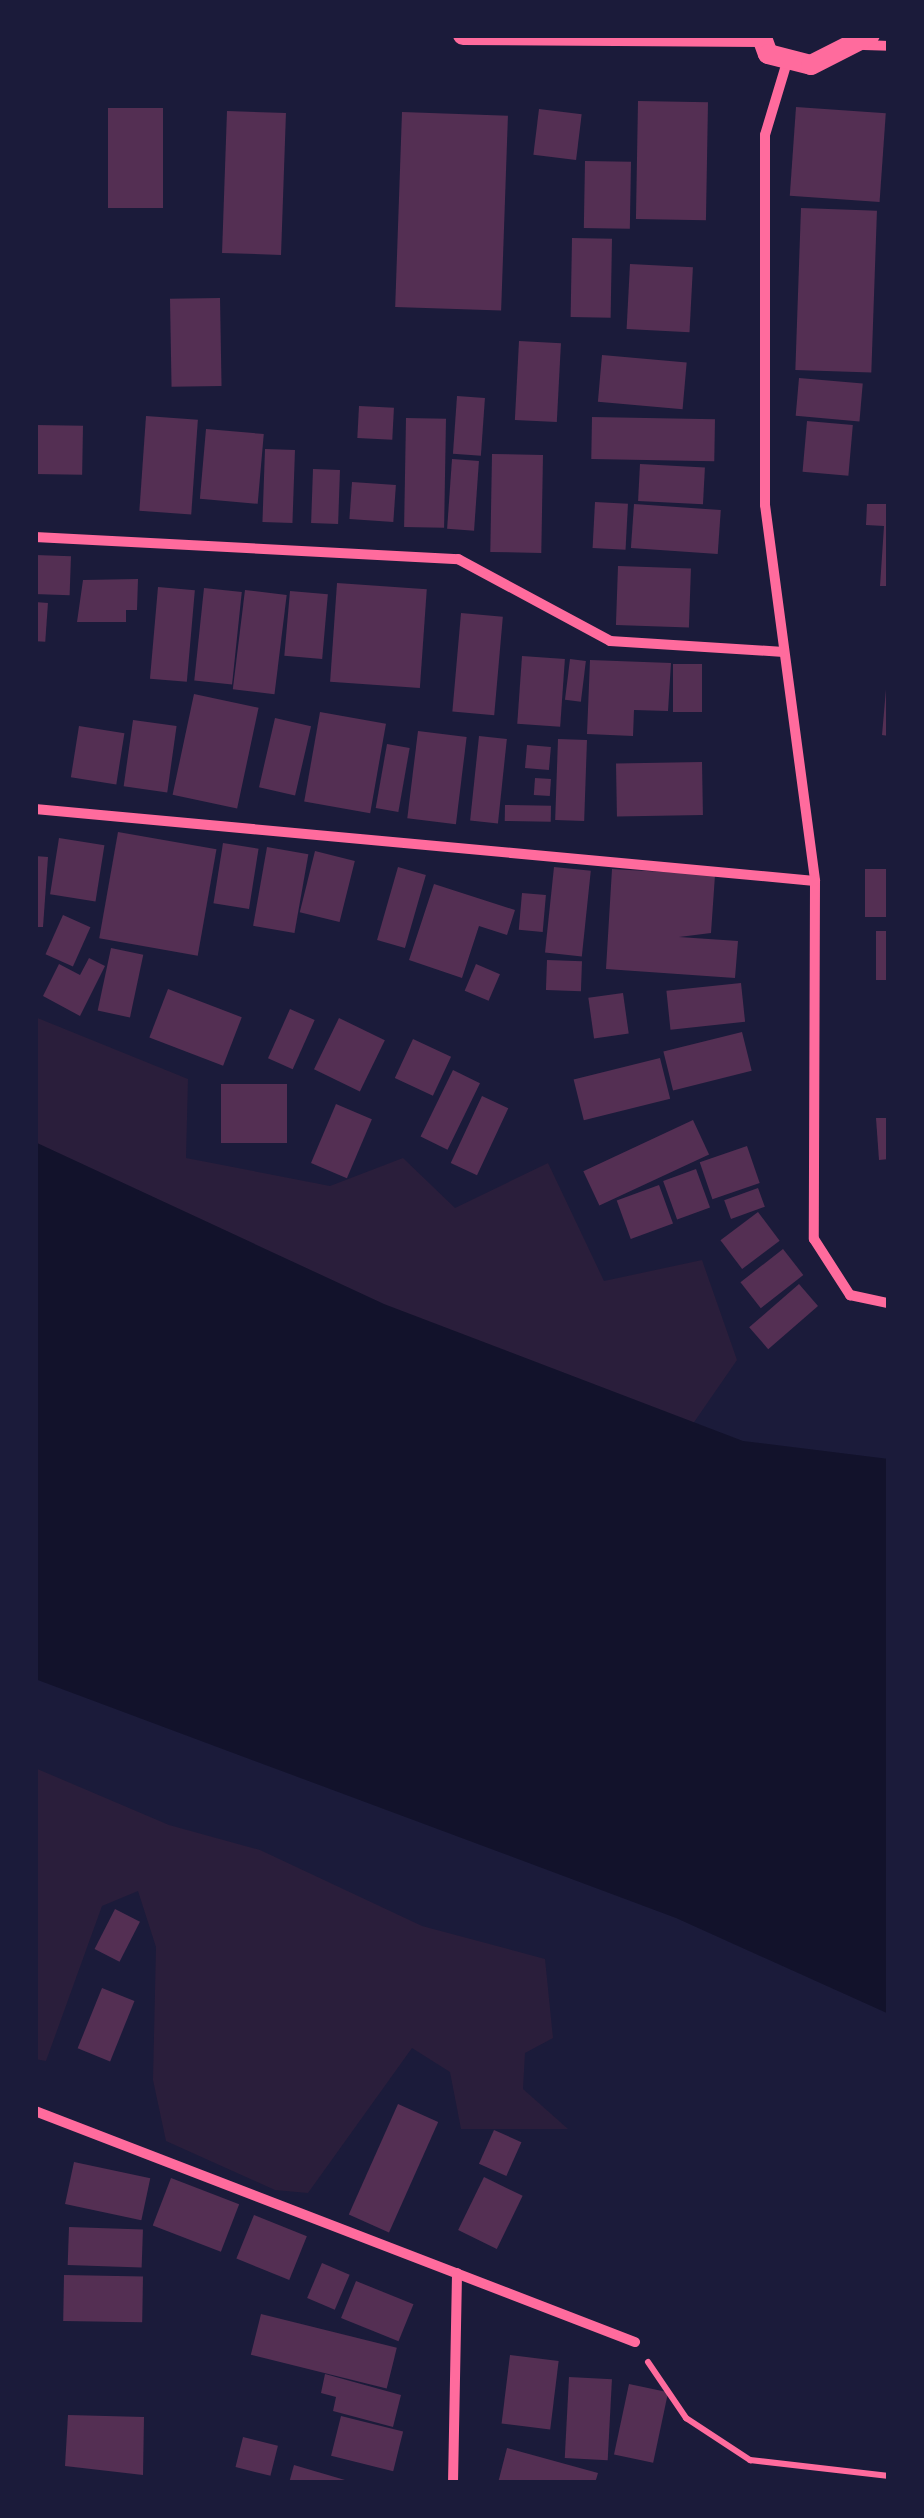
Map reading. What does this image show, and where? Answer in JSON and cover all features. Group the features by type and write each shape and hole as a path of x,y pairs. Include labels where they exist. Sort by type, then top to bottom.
{"main road":[{"path":"464,35 760,36 786,62 811,66 867,40"}],"street":[{"path":"867,40 889,46"},
{"path":"786,62 764,134 765,506 815,881 814,1239 832,1280 850,1295 889,1303"},
{"path":"35,537 458,559 610,641 784,652"},
{"path":"35,810 815,881"},
{"path":"35,2111 635,2342"},
{"path":"453,2483 457,2273"}],"path":[{"path":"635,2342 686,2418 750,2460 889,2476"}],"shaded area":[{"path":"35,1017 188,1079 186,1158 330,1186 403,1158 455,1208 548,1163 604,1281 702,1260 737,1360 659,1473 35,1205"},
{"path":"35,1142 384,1304 743,1441 889,1459 889,2014 676,1918 35,1679"},
{"path":"35,1768 169,1825 260,1850 422,1926 545,1959 553,2038 525,2053 523,2089 568,2129 461,2129 450,2072 412,2048 308,2193 275,2190 166,2141 153,2080 156,1947 138,1891 102,1906 46,2061 35,2059"}],"building":[{"path":"638,101 708,102 706,220 636,219"},
{"path":"796,107 886,113 880,202 790,196"},
{"path":"108,108 163,108 163,208 108,208"},
{"path":"539,109 582,114 576,160 533,155"},
{"path":"227,111 286,113 281,255 222,253"},
{"path":"402,112 508,116 501,311 395,307"},
{"path":"585,161 631,162 630,229 584,228"},
{"path":"801,208 877,211 871,373 795,370"},
{"path":"572,238 612,239 611,318 571,317"},
{"path":"630,264 693,267 690,332 627,329"},
{"path":"220,298 222,386 172,387 170,299"},
{"path":"519,341 561,343 557,422 515,420"},
{"path":"602,355 687,362 683,409 598,402"},
{"path":"799,378 863,384 859,421 796,416"},
{"path":"457,396 485,398 481,456 453,454"},
{"path":"359,406 394,408 392,440 357,438"},
{"path":"146,416 198,420 191,514 139,511"},
{"path":"592,417 715,419 714,461 591,459"},
{"path":"406,418 446,419 444,528 404,527"},
{"path":"807,421 853,425 848,476 803,472"},
{"path":"35,425 83,426 82,475 35,474"},
{"path":"206,429 264,434 258,504 200,499"},
{"path":"265,449 295,450 292,523 262,522"},
{"path":"492,454 543,455 541,553 490,552"},
{"path":"452,459 479,461 474,531 447,529"},
{"path":"640,464 705,467 703,504 638,501"},
{"path":"313,469 340,470 338,524 311,523"},
{"path":"352,482 396,485 393,522 349,519"},
{"path":"595,502 628,504 626,550 593,548"},
{"path":"634,504 721,510 718,554 631,548"},
{"path":"867,504 889,504 889,586 880,586 884,526 866,525"},
{"path":"35,555 71,556 70,595 35,594"},
{"path":"618,566 691,569 689,628 616,625"},
{"path":"138,579 137,610 126,610 126,622 77,622 83,580"},
{"path":"337,583 427,589 420,688 330,682"},
{"path":"158,587 195,590 187,682 150,679"},
{"path":"204,588 242,592 232,684 194,680"},
{"path":"245,590 287,595 275,694 233,689"},
{"path":"290,591 328,594 322,659 284,656"},
{"path":"35,602 48,603 45,642 35,641"},
{"path":"461,613 503,617 494,715 452,712"},
{"path":"889,655 889,736 882,735"},
{"path":"522,656 565,659 560,727 517,724"},
{"path":"570,659 586,661 581,702 565,700"},
{"path":"590,660 671,663 668,711 634,710 633,736 587,734"},
{"path":"673,664 702,664 702,712 673,712"},
{"path":"194,694 259,708 237,808 173,795"},
{"path":"320,712 386,724 370,813 304,802"},
{"path":"275,718 311,726 295,796 259,787"},
{"path":"133,720 177,726 167,792 124,786"},
{"path":"79,726 124,733 116,785 71,777"},
{"path":"418,731 467,737 456,824 407,818"},
{"path":"479,736 507,739 498,823 470,821"},
{"path":"558,739 587,740 584,821 555,820"},
{"path":"387,744 410,748 398,812 376,808"},
{"path":"527,745 551,747 549,770 525,768"},
{"path":"702,762 703,815 617,816 616,764"},
{"path":"535,778 551,779 550,796 534,795"},
{"path":"505,805 551,806 551,822 505,821"},
{"path":"118,832 216,849 198,956 99,938"},
{"path":"59,838 104,845 96,901 50,894"},
{"path":"223,843 259,849 249,909 213,903"},
{"path":"267,847 308,854 294,933 253,926"},
{"path":"315,851 355,861 340,922 300,912"},
{"path":"35,856 48,857 43,927 35,927"},
{"path":"398,867 426,875 405,948 377,940"},
{"path":"554,867 591,871 582,956 545,953"},
{"path":"612,869 715,875 711,933 679,937 738,941 735,978 606,969"},
{"path":"865,869 889,869 889,917 865,917"},
{"path":"434,884 515,910 507,935 479,926 462,978 409,960"},
{"path":"522,893 546,895 543,932 519,930"},
{"path":"63,915 90,927 73,966 46,954"},
{"path":"876,931 889,931 889,980 876,980"},
{"path":"111,948 143,955 130,1017 98,1011"},
{"path":"89,958 105,966 80,1016 43,996 59,964 80,975"},
{"path":"547,960 582,961 581,991 546,990"},
{"path":"476,964 500,974 489,1001 465,991"},
{"path":"741,983 745,1022 670,1030 666,991"},
{"path":"168,989 242,1017 223,1066 149,1038"},
{"path":"623,993 629,1034 594,1038 588,998"},
{"path":"290,1009 315,1020 293,1069 268,1058"},
{"path":"339,1018 385,1040 360,1092 314,1069"},
{"path":"742,1032 752,1071 673,1090 663,1052"},
{"path":"413,1039 451,1057 433,1096 395,1078"},
{"path":"660,1058 670,1099 584,1120 574,1080"},
{"path":"453,1070 480,1083 448,1150 421,1137"},
{"path":"221,1084 287,1084 287,1143 221,1143"},
{"path":"482,1096 508,1108 477,1175 451,1163"},
{"path":"336,1104 372,1119 347,1178 311,1163"},
{"path":"876,1118 889,1118 889,1159 879,1160"},
{"path":"693,1120 709,1154 599,1206 583,1171"},
{"path":"747,1146 760,1183 712,1199 700,1162"},
{"path":"696,1169 710,1208 677,1219 663,1181"},
{"path":"659,1185 673,1224 631,1239 617,1200"},
{"path":"758,1188 765,1207 731,1219 724,1200"},
{"path":"758,1212 780,1241 742,1269 720,1240"},
{"path":"783,1249 803,1275 761,1308 740,1282"},
{"path":"799,1284 818,1306 768,1349 749,1327"},
{"path":"115,1909 140,1922 120,1962 95,1949"},
{"path":"102,1988 134,2001 110,2061 78,2048"},
{"path":"398,2104 438,2122 389,2232 349,2215"},
{"path":"494,2130 521,2142 506,2176 479,2164"},
{"path":"74,2162 150,2178 141,2220 65,2204"},
{"path":"484,2177 523,2196 497,2249 458,2230"},
{"path":"171,2178 239,2204 221,2252 153,2226"},
{"path":"254,2215 307,2236 289,2280 236,2259"},
{"path":"69,2227 143,2230 142,2268 68,2265"},
{"path":"322,2263 350,2275 335,2310 307,2298"},
{"path":"64,2275 143,2276 142,2322 63,2321"},
{"path":"356,2281 413,2304 399,2341 341,2318"},
{"path":"261,2314 397,2348 387,2389 251,2355"},
{"path":"510,2355 559,2361 550,2429 502,2423"},
{"path":"325,2374 401,2395 393,2427 333,2411 336,2397 321,2393"},
{"path":"569,2377 612,2379 608,2460 565,2458"},
{"path":"629,2384 668,2392 653,2463 614,2454"},
{"path":"68,2415 144,2417 143,2475 65,2466"},
{"path":"341,2416 403,2431 393,2471 331,2456"},
{"path":"243,2437 278,2446 270,2476 236,2467"},
{"path":"507,2448 598,2473 595,2483 498,2483"},
{"path":"294,2465 345,2480 289,2483"}]}
